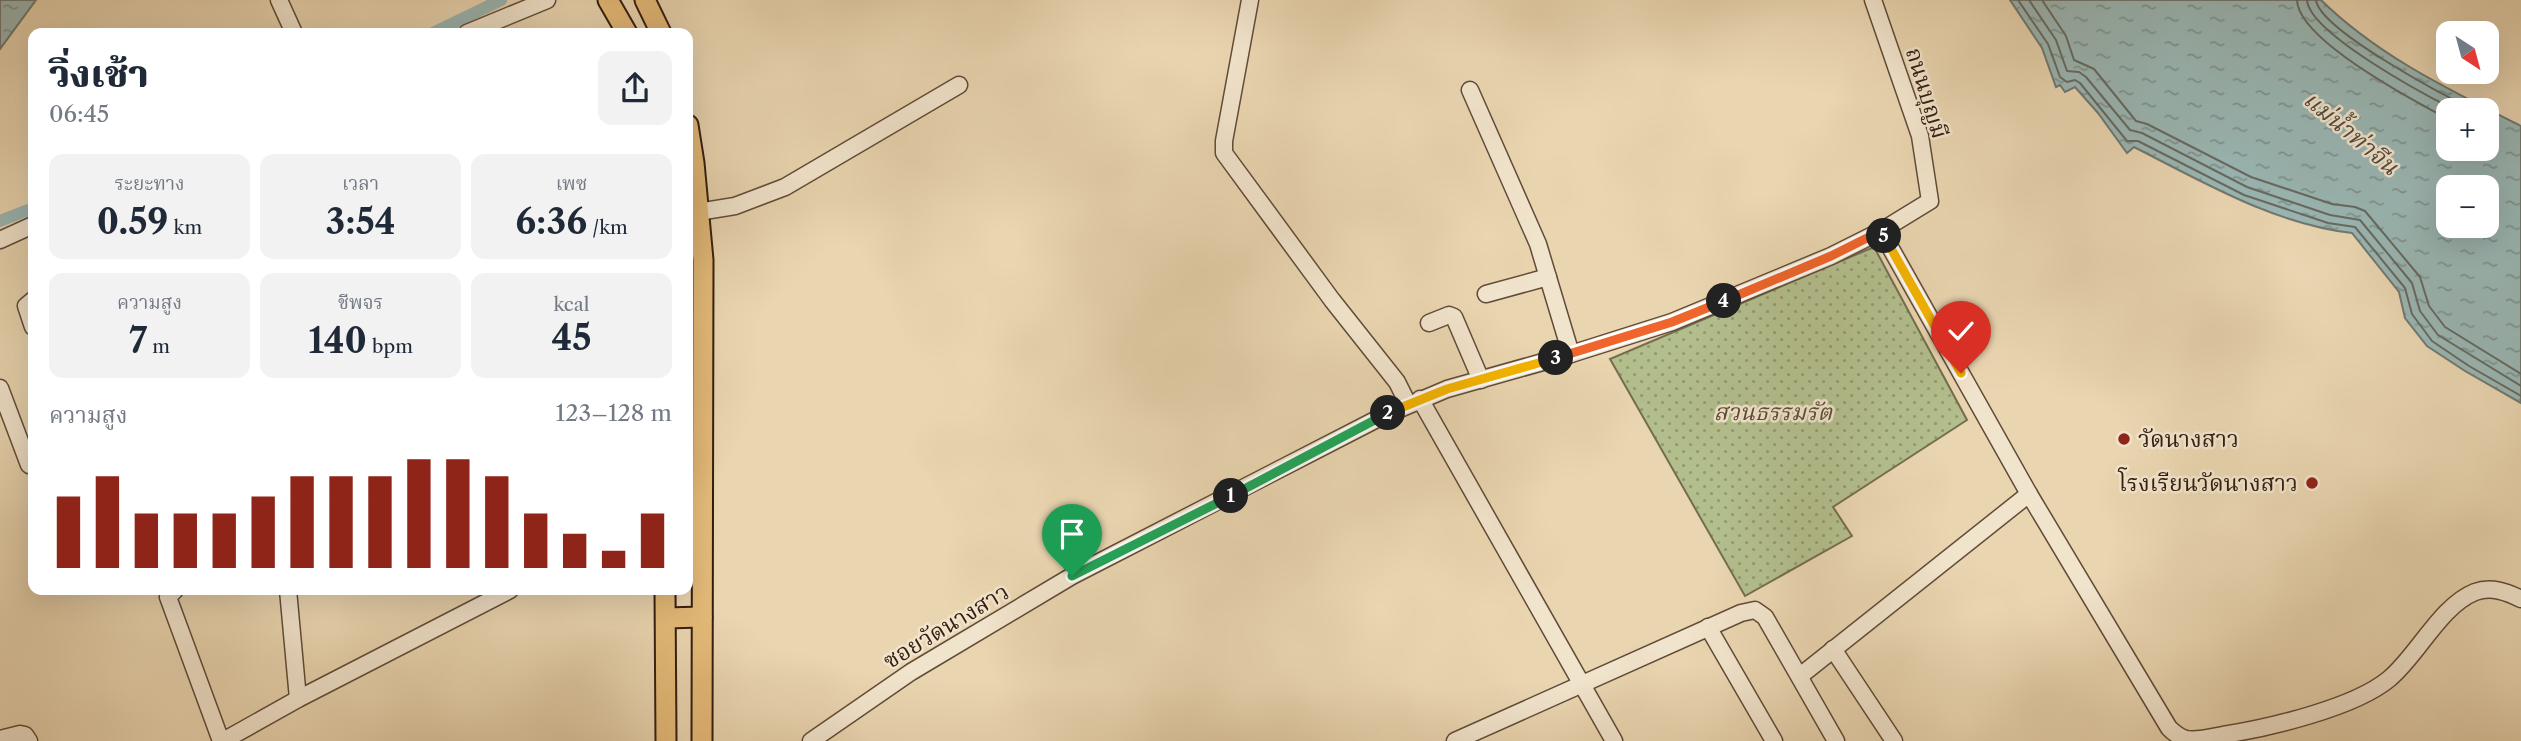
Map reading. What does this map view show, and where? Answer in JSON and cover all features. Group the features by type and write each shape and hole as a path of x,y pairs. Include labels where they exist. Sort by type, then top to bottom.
{"main road":[{"path":"608,0 624,28"},
{"path":"645,0 659,28"},
{"path":"693,168 703,260 702,741"},
{"path":"666,595 667,741"},
{"path":"666,618 702,617"}],"street":[{"path":"279,0 292,28"},
{"path":"479,28 547,0"},
{"path":"1250,0 1224,153 1332,300 1414,401 1614,741"},
{"name":"ถนนบุญมี","path":"1873,0 1920,136 1930,201"},
{"path":"698,212 735,206 785,187 959,85"},
{"path":"1470,90 1538,244 1571,354"},
{"name":"ซอยวัดนางสาว","path":"811,741 911,671 1072,576 1414,401 1672,322 1831,256 1881,231 1930,201"},
{"path":"0,240 28,227"},
{"path":"1881,231 2029,494 2169,728 2176,735 2196,740 2268,727 2356,698 2387,681 2452,608 2476,592 2498,590 2521,599"},
{"path":"1486,294 1548,277"},
{"path":"1429,323 1449,315 1454,317 1481,380"},
{"path":"0,388 28,462"},
{"path":"1800,676 2029,494"},
{"path":"168,595 222,741 500,595"},
{"path":"288,595 298,699"},
{"path":"1455,741 1708,627 1755,610 1765,617 1836,741"},
{"path":"1708,627 1774,741"},
{"path":"1833,649 1894,741"},
{"path":"2,733 25,735 29,741"}],"green space":[{"name":"สวนธรรมรัต","path":"1874,247 1967,420 1833,507 1852,536 1745,596 1610,359"}],"water":[{"path":"0,0 36,0 0,49"},
{"name":"แม่น้ำท่าจีน","path":"2010,0 2321,0 2343,20 2391,55 2436,84 2467,98 2436,98 2436,161 2499,161 2499,115 2521,126 2521,403 2427,346 2405,318 2399,292 2352,233 2295,221 2267,211 2134,147 2127,153 2075,87 2065,92 2060,85 2056,87 2042,48"}],"waterway":[{"path":"443,28 501,0"},
{"path":"0,221 28,210"}],"place":[{"name":"วัดนางสาว","path":"2124,439"},
{"name":"โรงเรียนวัดนางสาว","path":"2312,483"}],"route":[{"path":"1072,576 1408,404 1447,389 1672,322 1831,256 1881,231 1961,373"}]}
